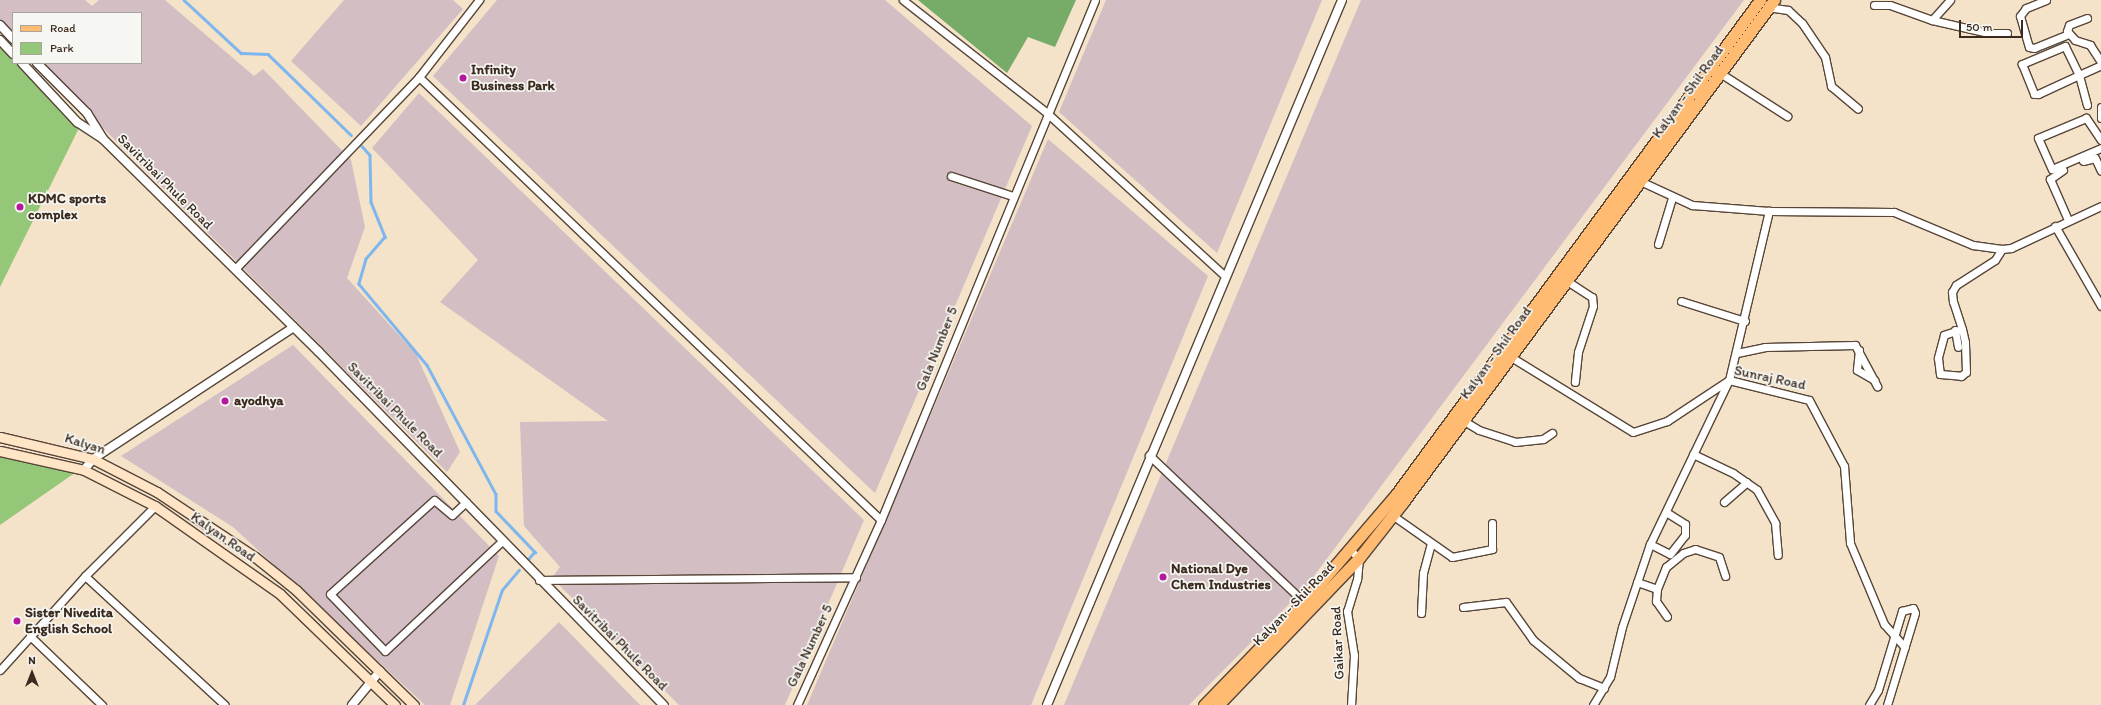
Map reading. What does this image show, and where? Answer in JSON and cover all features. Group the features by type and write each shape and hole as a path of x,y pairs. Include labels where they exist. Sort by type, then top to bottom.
{"main road":[{"name":"Kalyan - Shil Road","path":"1218,705 1359,558 1392,516 1567,281 1758,1"},
{"name":"Kalyan - Shil Road","path":"1204,705 1304,602 1395,496 1636,179 1720,73 1772,4"},
{"name":"Kalyan","path":"0,437 93,459 157,492"},
{"name":"Kalyan Road","path":"0,451 84,470 155,506 280,594 395,705"},
{"name":"Kalyan Road","path":"157,492 256,557 315,609 414,705"},
{"path":"305,618 315,609"}],"street":[{"path":"903,0 1047,113 1224,275"},
{"name":"Gala Number 5","path":"797,705 881,520 1047,113 1095,0"},
{"path":"1047,705 1224,275 1342,0"},
{"path":"1932,20 1950,0"},
{"path":"2046,0 2026,8 2020,16 2029,47 2034,48 2069,34 2090,45 2101,62"},
{"path":"1758,1 1788,10 1802,23 1825,57 1832,86 1858,109"},
{"path":"235,269 419,77 475,2"},
{"path":"1874,5 1890,5 1932,20 1988,33 2008,33"},
{"path":"2069,34 2069,25 2087,18"},
{"path":"0,25 12,37"},
{"path":"0,40 12,53"},
{"path":"2087,105 2079,75 2063,45 2021,66 2034,94 2079,75 2101,65"},
{"name":"Savitribai Phule Road","path":"23,64 77,122 103,139 294,327 664,705"},
{"name":"Savitribai Phule Road","path":"38,64 87,113 103,139"},
{"path":"1720,73 1787,116"},
{"path":"419,77 881,520"},
{"path":"2101,106 2101,118"},
{"path":"2101,140 2086,118 2038,138 2052,169 2101,148"},
{"path":"2068,220 2051,175 2092,157 2101,171"},
{"path":"951,176 1013,196"},
{"path":"1636,179 1672,198 1710,208 1769,211 1894,212 1973,245 2002,249 2012,248 2055,226 2101,206"},
{"path":"1658,244 1672,198"},
{"path":"1593,705 1610,677 1637,582 1650,544 1729,380 1745,321 1769,211"},
{"path":"2055,226 2069,256 2101,306"},
{"path":"1958,329 1944,335 1938,358 1940,374 1962,376 1966,372 1952,292 1956,285 1995,260 2002,249"},
{"path":"1567,281 1592,297 1593,302 1578,352 1574,382"},
{"path":"1681,301 1745,321"},
{"path":"84,470 93,459 294,327"},
{"path":"1958,329 1958,347"},
{"path":"1737,354 1764,347 1848,344 1859,350 1876,383 1857,370 1859,350"},
{"name":"Sunraj Road","path":"1511,357 1634,432 1667,421 1729,380 1799,395 1816,407 1824,431 1844,466 1850,543 1884,624 1904,647"},
{"path":"1464,421 1479,430 1515,442 1543,440 1552,433"},
{"path":"1693,454 1747,482 1757,490 1770,511 1778,555"},
{"path":"1149,455 1304,602"},
{"path":"1724,502 1747,482"},
{"path":"466,502 452,515 434,500 330,594 385,651 502,541"},
{"path":"0,670 85,576 155,506"},
{"path":"1650,544 1670,554 1685,535 1685,524 1666,512"},
{"path":"1392,516 1452,557 1492,549 1492,523"},
{"path":"1421,613 1423,573 1431,544"},
{"path":"1349,549 1359,558"},
{"path":"1667,617 1656,602 1657,589 1666,567 1683,553 1695,549 1719,557 1725,576"},
{"name":"Gaikar Road","path":"1351,705 1354,655 1347,610 1357,579 1359,558"},
{"path":"85,576 225,705"},
{"path":"540,580 856,577"},
{"path":"1637,582 1657,589"},
{"path":"1463,607 1506,602 1533,640 1579,678 1604,688"},
{"path":"1869,705 1878,690 1902,610 1908,606 1915,613 1887,705"},
{"path":"30,636 102,705"},
{"path":"352,705 372,683 380,671"},
{"path":"1878,690 1890,694"}],"shaded area":[{"path":"0,0 85,0 92,6 99,0 165,0 254,76 263,69 351,160 365,227 347,278 416,354 460,452 447,472 39,64 142,64 142,12 12,12 12,37 0,25"},
{"path":"344,0 453,0 463,9 361,126 291,61"},
{"path":"497,0 885,0 1032,126 875,493 433,76"},
{"path":"1106,0 1322,0 1217,253 1059,112"},
{"path":"1361,0 1744,0 1305,588 1189,705 1064,705"},
{"path":"419,93 864,520 785,705 679,705 552,578 560,567 524,526 520,422 608,421 440,302 478,260 372,148"},
{"path":"1048,139 1208,276 1031,705 807,705"},
{"path":"293,345 499,556 450,705 425,705 233,527 121,456"},
{"path":"559,622 640,705 475,705"}],"green space":[{"path":"918,0 1076,0 1055,47 1028,37 1007,73"},
{"name":"KDMC sports complex","path":"0,47 12,59 12,64 17,64 79,128 0,287"},
{"path":"0,455 76,472 0,525"}],"waterway":[{"path":"184,0 241,53 268,54 351,135"},
{"path":"361,145 370,155 371,202 385,237 366,259 359,284 427,365 496,494 496,511 535,552 529,559"},
{"path":"463,705 502,590 519,570"}],"place":[{"name":"Infinity Business Park","path":"463,78"},
{"name":"KDMC sports complex","path":"20,207"},
{"name":"ayodhya","path":"225,401"},
{"name":"National Dye Chem Industries","path":"1163,577"},
{"name":"Sister Nivedita English School","path":"17,621"}]}
